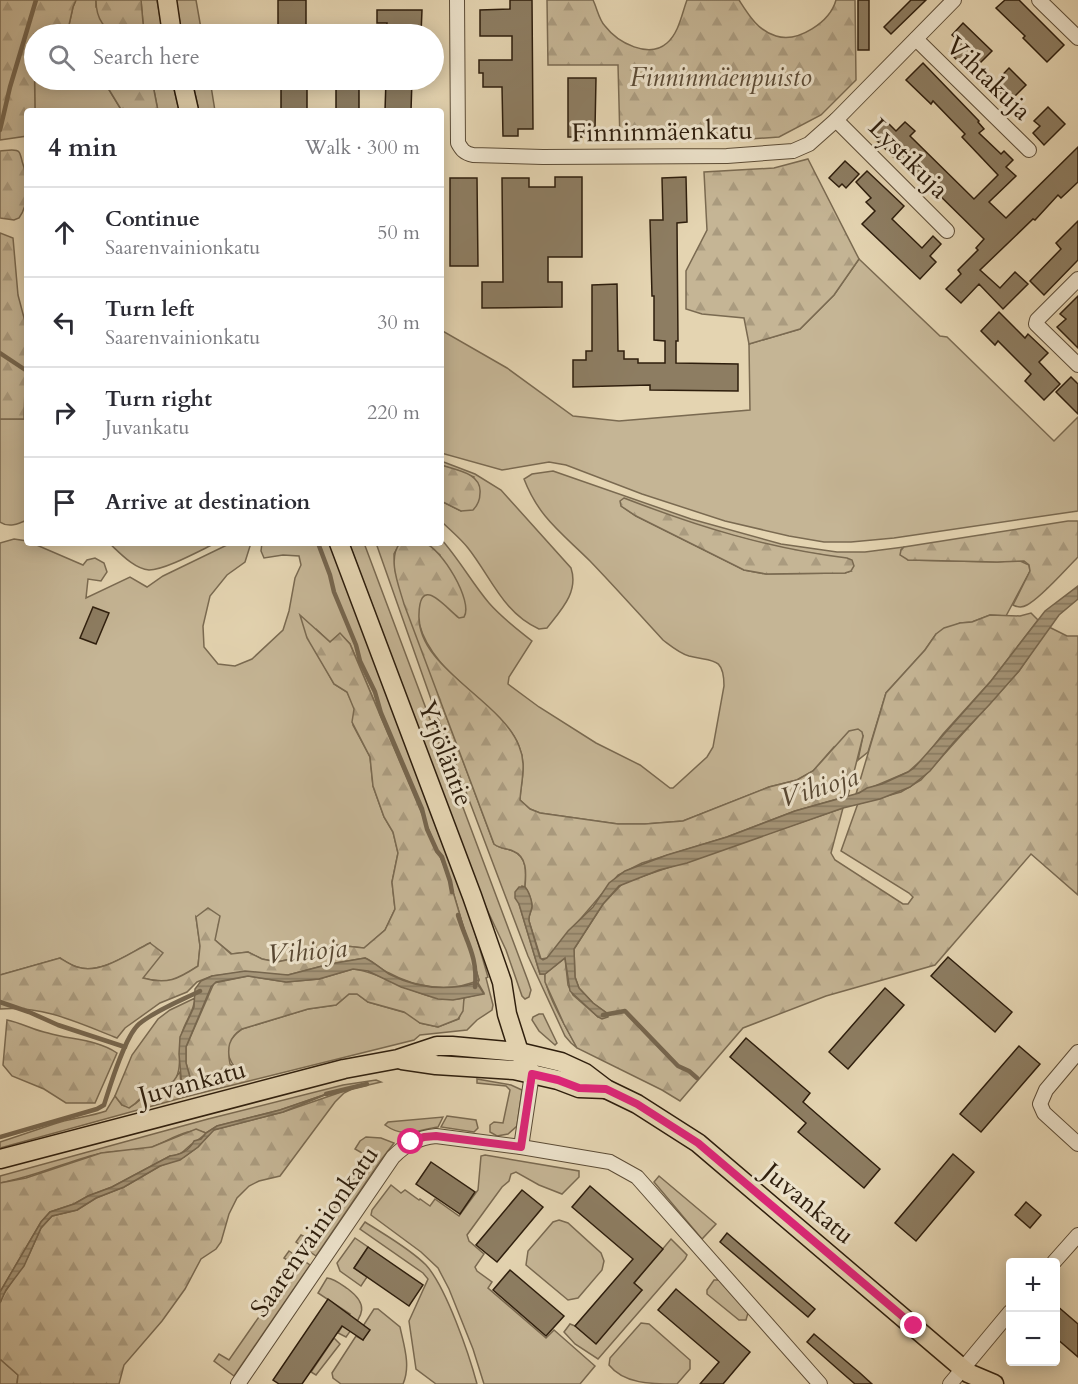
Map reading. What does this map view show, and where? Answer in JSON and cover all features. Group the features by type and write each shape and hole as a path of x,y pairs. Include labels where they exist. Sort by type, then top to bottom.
{"main road":[{"path":"167,0 171,24"},
{"path":"184,90 188,108"},
{"name":"Yrjöläntie","path":"340,546 472,896 502,982 519,1011 525,1053 532,1074"},
{"name":"Juvankatu","path":"0,1159 344,1069 398,1059 437,1046 474,1046 525,1053 561,1062 585,1072 606,1089 637,1104 698,1143 968,1375 994,1384"},
{"name":"Juvankatu","path":"398,1059 436,1065 514,1070 558,1080 579,1088 606,1089"}],"street":[{"name":"Finninmäenkatu","path":"457,0 458,143 466,154 543,157 727,156 792,151 809,144 836,120 954,0"},
{"path":"1039,0 1078,38"},
{"name":"Vihtakuja","path":"916,39 1029,150"},
{"name":"Lystikuja","path":"836,120 947,231"},
{"path":"1078,279 1036,320 1036,324 1078,365"},
{"path":"1078,1052 1046,1090 1040,1104 1044,1113 1078,1144"},
{"path":"521,1147 532,1074"},
{"name":"Saarenvainionkatu","path":"238,1384 393,1157 402,1148 424,1137 436,1136 610,1162 637,1178 820,1384"},
{"path":"1058,1258 1078,1235"},
{"path":"950,1384 968,1375 1006,1319"}],"green space":[{"path":"0,0 76,0 69,24 24,24 24,90 35,90 35,108 24,108 24,136 0,140"},
{"path":"76,0 96,0 96,7 122,24 69,24"},
{"path":"96,0 141,0 143,24 103,24"},
{"path":"141,0 157,0 161,24 143,24"},
{"path":"176,0 196,0 200,24 180,24"},
{"name":"Finninmäenpuisto","path":"547,0 593,0 601,21 618,38 634,47 652,49 660,48 671,39 687,0 739,0 759,26 770,34 785,37 812,29 827,16 836,0 855,0 856,80 821,115 779,137 734,140 620,141 618,65 548,65"},
{"path":"34,90 109,90 120,108 35,108"},
{"path":"109,90 154,90 157,108 120,108"},
{"path":"154,90 174,90 178,108 157,108"},
{"path":"194,90 212,90 215,108 198,108"},
{"path":"0,151 18,151 24,168 24,208 19,218 14,220 0,218"},
{"path":"808,159 859,259 834,295 800,329 749,344 744,318 702,314 686,309 686,271 707,230 704,172 774,168"},
{"path":"0,233 13,238 18,295 24,318 24,419 0,419"},
{"path":"859,259 940,336 947,337 1054,441 1078,417 1078,511 894,538 824,542 725,521 642,494 566,465 549,462 502,470 444,454 444,332 507,368 573,416 619,421 750,410 749,344 800,329 834,295"},
{"path":"0,419 24,419 24,521 14,525 0,522"},
{"path":"444,462 475,474 501,490 571,568 573,585 571,593 547,628 539,629 516,614 468,548 444,524 444,502 461,511 474,477 444,466"},
{"path":"444,466 467,473 480,486 480,498 473,510 461,511 444,502"},
{"path":"553,471 691,519 781,544 837,552 865,552 904,547 901,550 908,560 997,562 1018,560 1029,565 1030,571 1006,616 990,615 972,622 960,623 936,634 925,650 886,693 868,752 858,760 863,736 834,747 813,771 797,780 769,787 683,821 618,824 540,813 530,809 520,800 523,760 513,735 490,709 442,664 425,638 418,613 420,602 425,595 435,596 456,615 440,555 429,546 444,546 444,543 489,603 532,641 509,677 508,684 539,707 596,743 640,765 670,788 673,788 707,757 713,747 724,686 722,669 719,664 685,655 663,640 544,515 524,479 532,474","holes":["621,506 784,549 823,555 851,571 766,574 744,570 636,516"]},
{"path":"624,498 734,535 818,554 847,558 852,560 854,566 851,571 845,573 766,574 744,570 636,516 621,506 620,501"},
{"path":"1078,521 1078,557 1039,596 1023,607 1013,605 1030,571 1029,565 1024,561 908,560 900,555 904,547"},
{"path":"14,539 24,541 24,546 39,546 83,565 87,560 95,558 104,563 107,572 101,581 88,579 86,598 130,577 147,587 163,576 225,546 250,546 245,562 227,575 210,596 203,626 204,647 218,664 235,666 252,659 283,630 295,578 301,565 299,556 283,555 264,558 262,546 333,546 467,905 488,977 486,978 493,1005 492,1010 467,1030 420,1035 414,1040 185,1097 0,1148 0,1142 60,1122 106,1111 115,1096 122,1105 129,1107 137,1103 149,1091 174,1079 180,1072 181,1086 184,1090 241,1075 229,1057 228,1046 230,1040 242,1029 308,1009 336,1005 349,994 357,994 368,1002 410,1014 420,1023 438,1027 459,1019 464,998 484,993 478,983 449,878 350,644 340,634 330,642 317,630 322,662 334,684 347,692 355,709 353,725 370,757 373,786 384,817 393,832 398,853 392,882 395,909 385,930 364,948 336,945 311,949 291,959 277,962 262,959 248,952 232,954 215,940 196,917 200,946 198,966 172,980 159,981 143,978 150,943 115,962 96,968 77,967 60,958 0,975 0,543"},
{"path":"112,546 210,546 173,563 149,570 132,563"},
{"path":"350,546 365,546 528,981 531,990 529,997 525,999 506,950 483,901"},
{"path":"377,546 398,546 394,554 395,570 494,844 518,854 524,862 525,887 522,886 519,904 540,974 545,974 545,981 552,1000 577,1048 565,1036 528,956 432,702"},
{"path":"398,546 429,546 439,554 454,576 464,600 466,610 464,617 459,618 434,597 424,596 420,602 419,614 422,633 431,651 445,667 509,729 519,746 523,760 520,800 530,809 540,813 618,824 683,821 769,787 797,780 813,771 849,731 858,729 863,736 848,796 795,811 727,837 642,863 618,875 547,958 541,959 529,921 532,904 525,887 524,862 518,854 494,844 404,604 394,565"},
{"path":"1031,613 1038,620 991,681 926,756 908,772 856,794 886,693 925,650 936,634 944,628 972,622 990,615 1020,616"},
{"path":"300,615 330,642 340,633 350,644 449,878 479,980 457,986 422,985 399,978 365,958 288,975 237,973 212,976 197,982 187,992 160,1003 125,1028 117,1038 45,1012 16,1008 0,1009 0,975 60,958 77,967 96,968 115,962 150,943 163,953 143,978 159,981 172,980 198,966 200,946 196,917 208,908 220,916 215,940 231,954 248,952 262,959 277,962 291,959 311,949 336,945 364,948 385,930 395,909 392,882 398,853 393,832 384,817 373,786 370,757 352,722 354,709 347,692 334,684 307,638"},
{"path":"1049,627 1067,636 1078,636 1078,895 1031,854 935,965 826,996 743,1028 680,1101 577,1048 545,982 545,974 565,958 568,985 573,995 598,1017 608,1014 593,1003 579,988 575,977 574,949 603,904 623,883 843,808 831,853 835,860 903,904 908,904 913,897 909,893 841,851 858,804 901,792 921,780 1019,671"},
{"path":"353,969 367,972 435,998 464,998 463,1011 458,1019 438,1027 420,1023 404,1012 368,1002 357,994 349,994 336,1005 308,1009 237,1032 230,1044 230,1064 240,1070 242,1075 193,1088 186,1063 186,1047 214,983 248,976 286,982 319,979"},
{"path":"195,998 182,1033 176,1078 170,1083 150,1090 129,1108 122,1105 115,1096 132,1055 158,1019 170,1010"},
{"path":"539,1014 543,1014 557,1043 555,1045 539,1031 532,1020"},
{"path":"7,1020 43,1032 92,1042 117,1053 95,1103 66,1103 44,1089 12,1076 3,1065"},
{"path":"477,1079 511,1085 522,1090 517,1126 508,1134 497,1136 490,1132 490,1125 494,1122 503,1123 510,1090 506,1086 477,1083"},
{"path":"376,1080 381,1082 329,1093 280,1110 217,1126 206,1133 192,1131 149,1148 98,1154 0,1183 0,1176 208,1119 343,1085"},
{"path":"356,1087 344,1093 335,1102 280,1176 249,1186 237,1198 229,1214 221,1242 216,1249 201,1259 185,1289 162,1321 124,1365 119,1384 17,1384 18,1375 0,1359 0,1303 28,1257 41,1228 52,1216 77,1210 160,1166 184,1157 198,1147 213,1130 283,1112"},
{"path":"447,1116 476,1120 478,1128 474,1132 441,1127"},
{"path":"443,1117 438,1127 405,1133 385,1125 388,1122"},
{"path":"196,1129 206,1133 182,1153 170,1156 74,1204 50,1212 41,1222 0,1292 0,1183 26,1178 101,1153 152,1147"},
{"path":"366,1137 381,1138 394,1143 316,1256 296,1242 301,1235 312,1240 369,1157 355,1149"},
{"path":"481,1156 579,1171 579,1177 562,1194 539,1185 516,1172 511,1174 509,1181 502,1187 467,1235 469,1241 484,1254 475,1267 492,1282 488,1288 546,1338 554,1330 595,1366 580,1384 484,1384 473,1349 438,1268 421,1252 371,1215 372,1210 391,1185 401,1193 405,1190 430,1206 435,1199 459,1216 478,1190"},
{"path":"659,1176 716,1224 702,1239 654,1182"},
{"path":"559,1220 568,1223 601,1253 604,1261 602,1270 578,1298 568,1300 526,1265 528,1251 553,1222"},
{"path":"365,1222 412,1253 434,1275 456,1322 477,1384 436,1384 416,1369 409,1321 428,1279 423,1273 360,1229"},
{"path":"355,1238 368,1247 354,1268 367,1277 361,1286 340,1271 337,1263"},
{"path":"671,1239 687,1255 685,1259 598,1359 575,1344 564,1332 570,1324 575,1326 642,1290 634,1283"},
{"path":"289,1251 310,1265 234,1376 214,1361 219,1354 229,1360 295,1265 284,1258"},
{"path":"327,1278 348,1289 360,1301 362,1307 359,1318 346,1337 338,1333 350,1314 318,1293"},
{"path":"714,1280 719,1280 730,1290 748,1313 746,1320 739,1320 707,1294"},
{"path":"374,1309 378,1309 400,1327 407,1363 403,1384 341,1384 333,1378 332,1373 356,1336 363,1340 363,1326"},
{"path":"641,1323 649,1324 690,1360 690,1369 677,1384 639,1382 622,1376 609,1365 610,1358"},
{"path":"334,1338 340,1344 316,1375 311,1372"},
{"path":"0,1359 18,1375 17,1384 0,1384"}],"shaded area":[{"path":"1078,586 1078,599 1059,615 1019,671 930,771 910,787 687,863 659,870 619,886 603,904 574,949 575,977 579,988 593,1003 608,1014 608,1017 602,1019 598,1017 570,991 565,958 545,974 540,974 519,904 515,898 515,892 519,887 525,887 530,896 532,906 529,921 540,958 543,960 593,907 609,883 625,871 667,855 727,837 795,811 859,793 908,772 991,681 1045,611"},
{"path":"365,958 399,979 432,987 454,987 477,983 484,994 453,1000 438,999 401,987 368,971 353,969 319,979 286,982 248,976 216,982 211,987 186,1047 186,1063 193,1088 184,1090 182,1088 180,1037 194,1007 195,989 201,981 212,976 245,971 288,975"},
{"path":"330,1093 283,1112 214,1130 198,1147 180,1160 160,1166 77,1210 52,1216 41,1228 24,1266 6,1290 0,1303 0,1292 41,1222 50,1212 112,1187 170,1156 184,1152 194,1141 201,1139 217,1126 280,1110"}],"building":[{"path":"278,0 306,0 306,24 278,24"},
{"path":"510,0 532,0 533,129 518,129 518,136 503,136 502,87 483,87 483,73 479,73 479,60 512,60 512,36 480,36 480,10 510,9"},
{"path":"858,0 869,0 869,50 858,50"},
{"path":"911,0 926,0 891,34 884,27"},
{"path":"1005,0 1019,0 1064,45 1047,62 1023,38 1025,36 996,8"},
{"path":"377,10 422,10 421,24 377,23"},
{"path":"963,23 992,51 970,73 949,52 960,42 952,35"},
{"path":"923,63 979,121 984,129 979,133 1001,154 1004,151 1013,160 1006,167 1016,176 989,202 1006,218 1078,147 1078,182 1061,198 1058,195 1035,220 1033,219 980,270 1000,288 1015,272 1028,284 1003,309 979,284 961,303 946,289 961,274 958,270 978,250 976,248 984,239 928,184 924,187 868,132 882,117 896,131 905,122 915,131 910,136 974,199 998,175 962,137 965,134 933,101 931,104 906,80"},
{"path":"1009,68 1026,85 1005,106 988,90"},
{"path":"568,78 596,78 595,129 582,129 582,137 568,137"},
{"path":"281,90 307,90 307,108 281,108"},
{"path":"336,90 359,90 359,108 336,108"},
{"path":"386,90 412,90 411,108 385,108"},
{"path":"1048,107 1065,124 1044,145 1033,133 1040,126 1034,121"},
{"path":"845,161 859,174 846,188 842,184 839,187 829,178"},
{"path":"867,171 904,206 892,219 922,248 933,236 941,244 930,256 936,262 920,279 862,224 875,211 866,202 871,198 856,182"},
{"path":"555,177 582,177 582,257 548,257 548,282 562,282 562,307 482,308 482,282 503,282 502,178 529,178 529,187 555,187"},
{"path":"686,177 687,222 677,223 678,341 676,341 676,363 738,364 738,391 650,390 650,385 573,387 573,360 586,360 586,351 592,351 592,285 617,284 618,351 624,351 624,359 638,359 638,363 665,363 665,341 654,340 650,220 663,220 662,178"},
{"path":"450,178 477,178 478,266 450,266"},
{"path":"1078,221 1078,260 1044,295 1030,281 1061,249 1056,243"},
{"path":"1078,296 1078,348 1057,327 1066,319 1060,314"},
{"path":"999,312 1025,338 1028,334 1048,353 1039,362 1060,384 1044,400 1025,381 1031,374 998,341 995,345 981,331"},
{"path":"1071,377 1078,384 1078,414 1056,392"},
{"path":"93,607 109,613 96,644 80,638"},
{"path":"948,957 1012,1012 995,1032 931,976"},
{"path":"885,988 904,1005 848,1069 829,1052"},
{"path":"746,1038 810,1093 803,1102 880,1169 864,1188 798,1132 806,1123 730,1057"},
{"path":"1019,1046 1040,1064 981,1132 960,1114"},
{"path":"953,1154 974,1172 916,1241 895,1223"},
{"path":"431,1162 475,1192 460,1214 416,1184"},
{"path":"590,1186 663,1249 634,1283 642,1290 596,1344 575,1326 633,1259 572,1207"},
{"path":"522,1190 543,1207 497,1262 476,1245"},
{"path":"1026,1202 1041,1215 1030,1228 1015,1215"},
{"path":"727,1233 815,1309 808,1317 720,1242"},
{"path":"368,1247 423,1285 409,1306 354,1268"},
{"path":"510,1270 564,1316 546,1336 493,1290"},
{"path":"676,1289 750,1352 723,1384 700,1384 719,1362 658,1310"},
{"path":"328,1299 370,1330 363,1340 342,1326 302,1384 279,1384 273,1380"},
{"path":"1060,1308 1078,1324 1078,1357 1060,1341"},
{"path":"814,1334 872,1384 855,1384 807,1342"}],"waterway":[{"path":"29,24 36,0"},
{"path":"0,130 24,40"},
{"path":"0,353 24,369"},
{"path":"319,546 360,661 375,692 381,713 422,809 427,829 442,857 452,892"},
{"path":"458,915 475,966 475,987"},
{"path":"0,1137 104,1105 118,1062 128,1039 139,1024 153,1014 200,991"},
{"path":"0,1002 58,1025 125,1047"},
{"path":"603,1015 625,1011 678,1066 697,1078"},
{"path":"326,1094 367,1084"}],"route":[{"path":"411,1142 424,1137 436,1136 521,1147 532,1074 579,1088 606,1089 637,1104 698,1143 914,1326"}],"water label":[{"name":"Vihioja","path":"819,787"},
{"name":"Vihioja","path":"307,951"}]}
